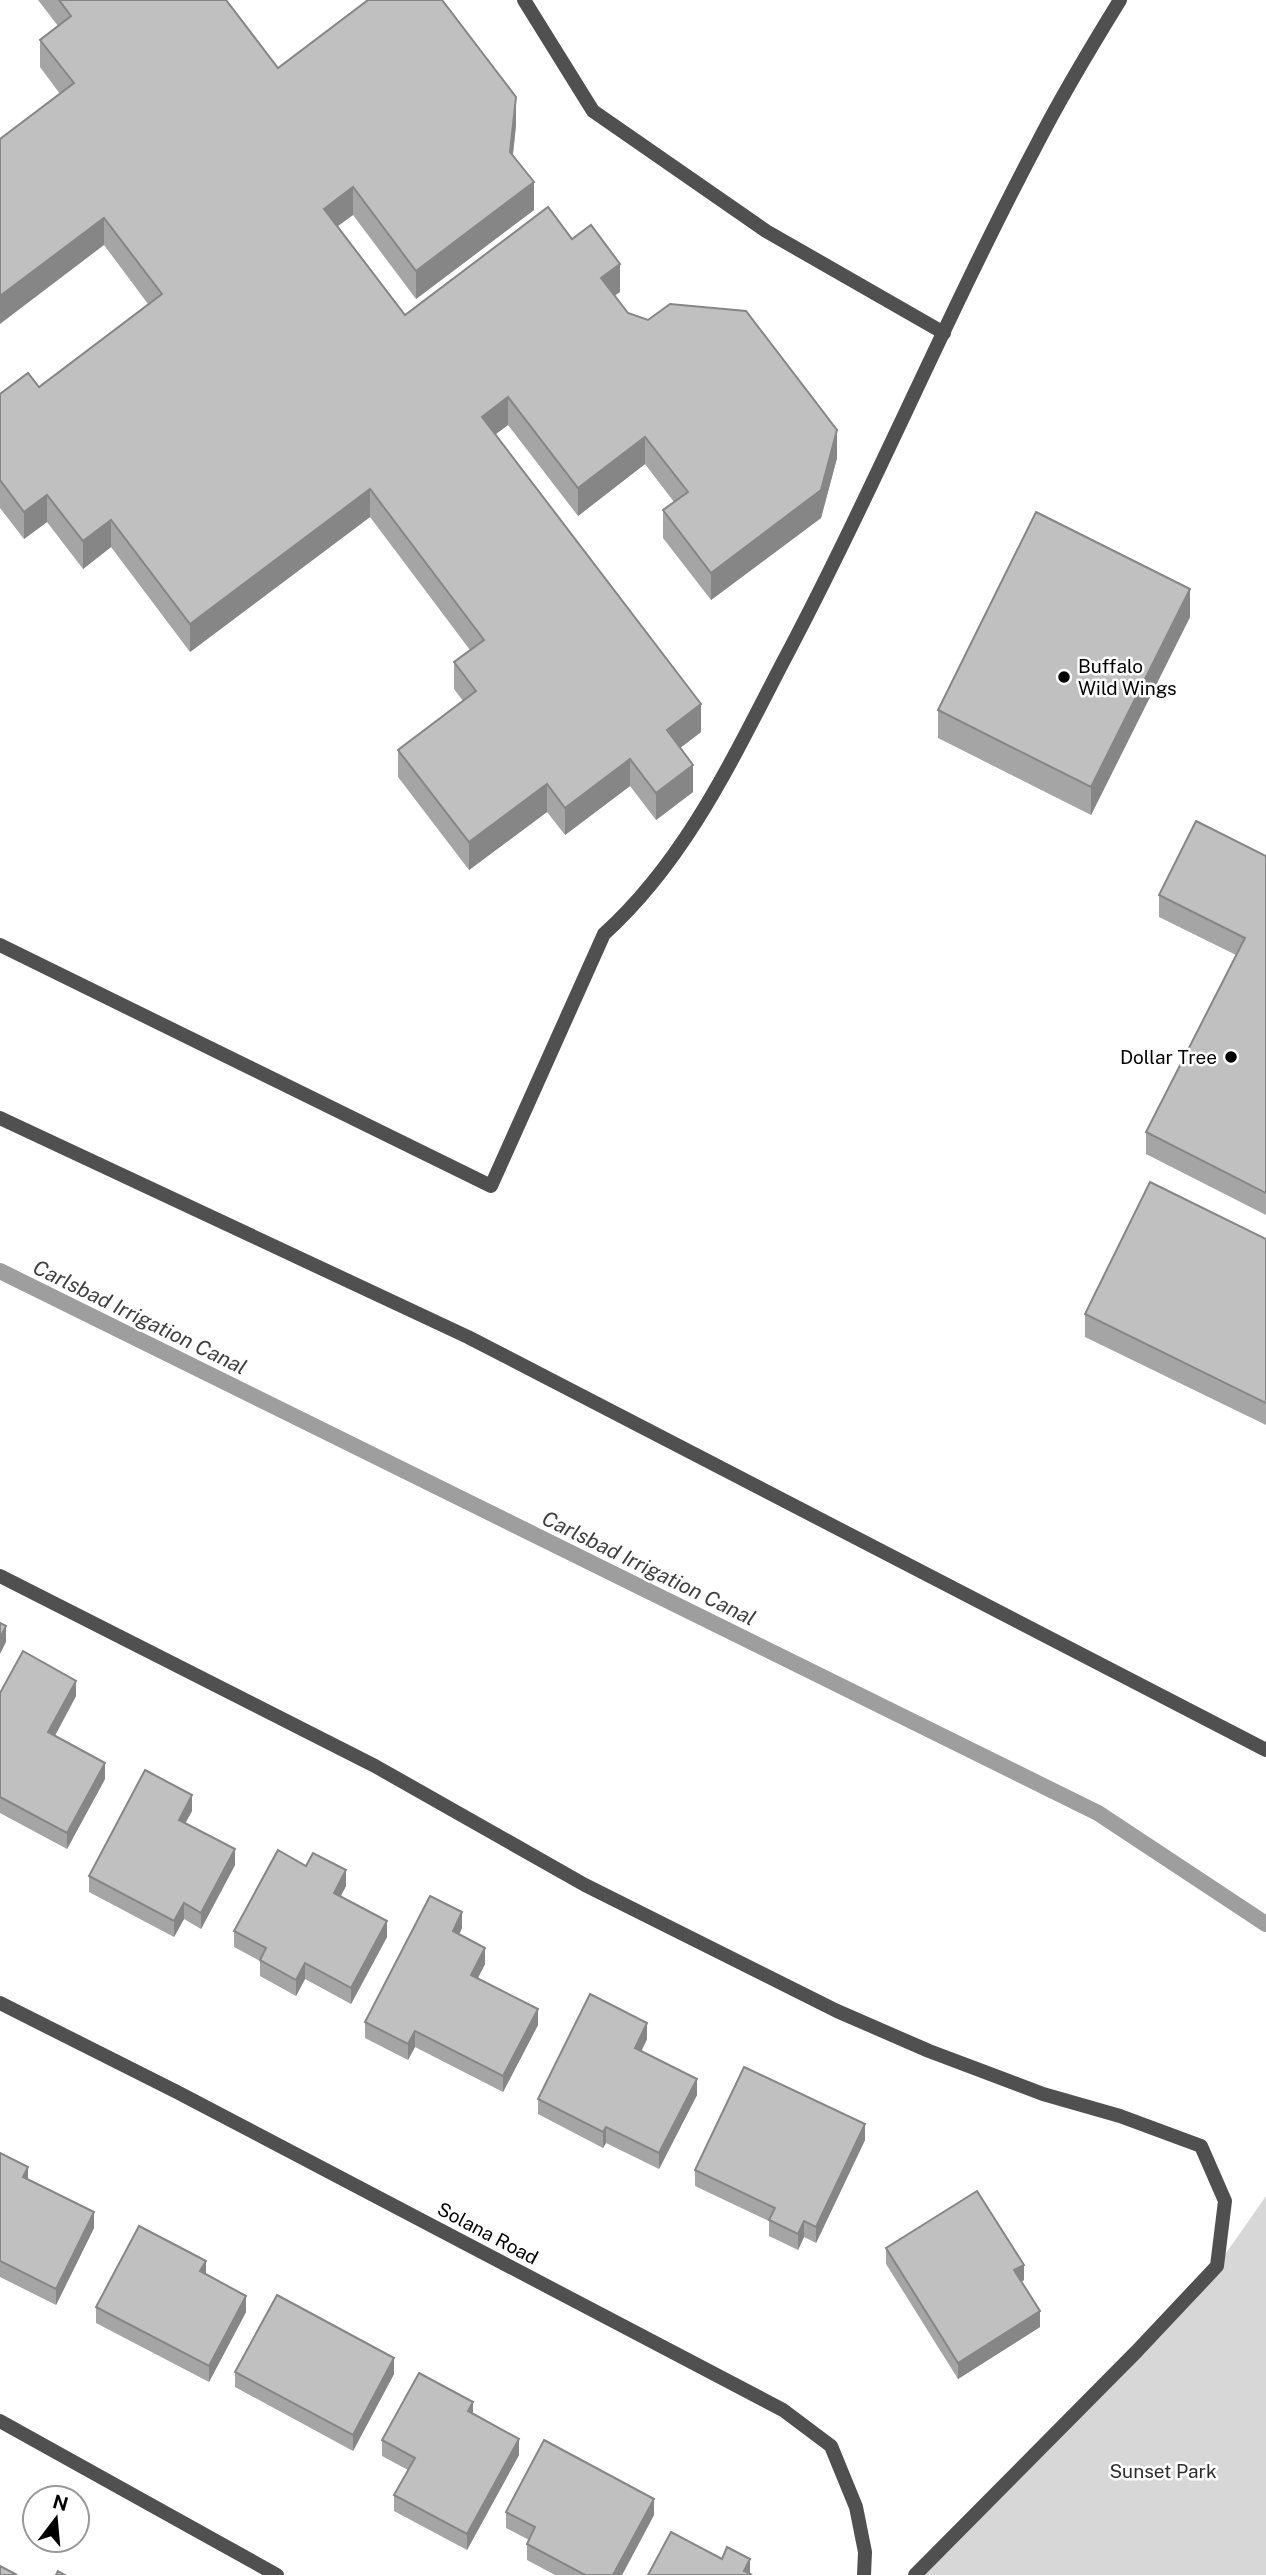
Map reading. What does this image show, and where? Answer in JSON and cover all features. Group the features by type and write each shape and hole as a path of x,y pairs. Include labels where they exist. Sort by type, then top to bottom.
{"street":[{"path":"524,0 593,110 766,231 944,333"},
{"path":"0,945 491,1186 604,934 625,915 670,862 713,795 832,569 1037,144 1121,0"},
{"path":"0,1118 468,1337 1266,1750"},
{"path":"0,1576 375,1766 585,1885 837,2011 929,2051 1043,2094 1119,2116 1201,2146 1225,2201 1217,2266 1137,2351 915,2575"},
{"name":"Solana Road","path":"0,2003 177,2092 783,2410 831,2446 856,2507 865,2552 864,2575"},
{"path":"0,2421 278,2575"}],"green space":[{"name":"Sunset Park","path":"1266,2196 1266,2575 916,2575 1217,2266"}],"building":[{"path":"59,0 226,0 278,68 368,0 442,0 516,97 510,152 534,182 416,271 353,187 324,209 405,315 548,207 572,239 591,225 620,264 601,278 628,313 648,320 670,304 746,311 837,430 821,490 711,573 663,510 688,492 645,437 578,488 508,397 482,417 701,704 667,730 693,765 656,793 630,759 565,808 547,784 469,842 398,750 476,691 454,662 484,640 370,489 190,624 111,520 83,541 47,495 24,512 0,480 0,394 28,373 39,387 162,294 104,218 0,296 0,139 74,83 40,40 71,16"},
{"name":"Buffalo Wild Wings","path":"1036,512 1190,589 1091,787 938,710"},
{"name":"Dollar Tree","path":"1196,821 1266,856 1266,1193 1146,1132 1245,938 1159,895"},
{"path":"1150,1182 1266,1239 1266,1403 1085,1314"},
{"path":"0,1623 6,1626 0,1638"},
{"path":"23,1651 76,1681 48,1732 105,1763 67,1833 0,1797 0,1693"},
{"path":"145,1770 192,1795 179,1820 235,1849 201,1913 184,1903 174,1921 89,1876"},
{"path":"278,1850 306,1866 313,1853 346,1870 334,1893 387,1921 351,1988 305,1963 296,1980 260,1960 266,1948 234,1931"},
{"path":"430,1896 462,1912 453,1931 485,1948 471,1975 538,2009 503,2076 415,2031 408,2044 365,2022"},
{"path":"590,1994 647,2023 635,2048 697,2079 659,2153 606,2127 603,2132 538,2099"},
{"path":"744,2067 865,2124 816,2227 804,2221 798,2234 769,2220 775,2208 695,2170"},
{"path":"0,2153 28,2167 23,2177 94,2212 56,2289 0,2261"},
{"path":"977,2191 1024,2265 1014,2270 1040,2311 958,2363 886,2248"},
{"path":"139,2226 206,2261 200,2271 246,2296 209,2366 96,2307"},
{"path":"277,2295 394,2358 353,2435 235,2372"},
{"path":"419,2373 473,2402 468,2411 519,2439 467,2534 394,2495 415,2458 382,2440"},
{"path":"544,2440 654,2499 613,2575 585,2575 527,2544 535,2527 506,2512"},
{"path":"671,2532 722,2559 727,2547 750,2559 744,2571 752,2575 648,2575"},
{"path":"0,2566 17,2575 0,2575"}],"waterway":[{"name":"Carlsbad Irrigation Canal","path":"0,1271 1098,1813 1266,1924"}],"place":[{"name":"Buffalo Wild Wings","path":"1064,677"},
{"name":"Dollar Tree","path":"1231,1057"}]}
